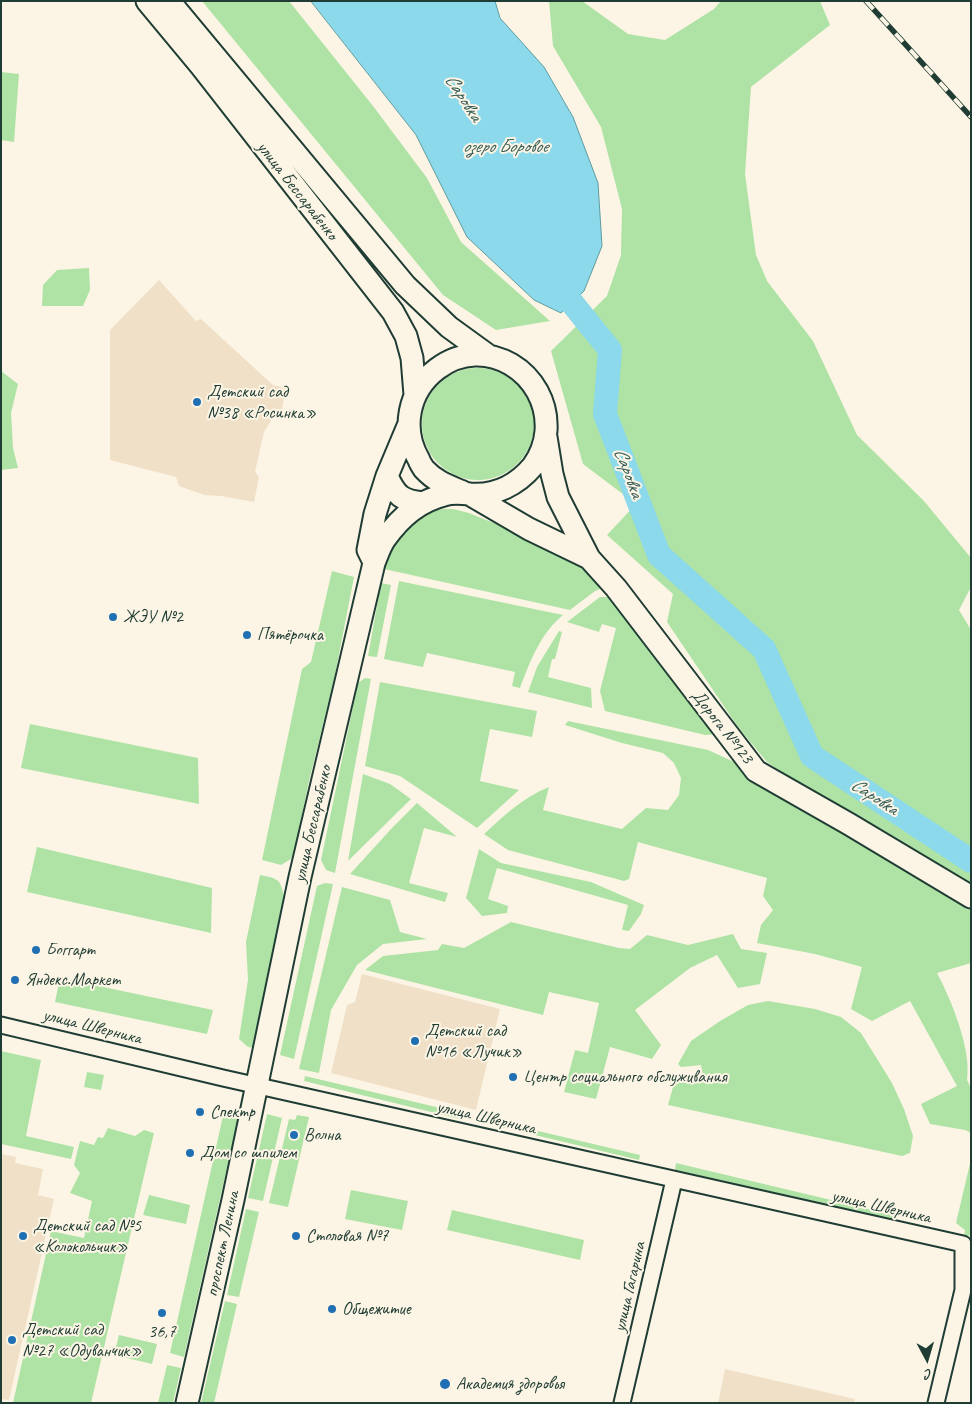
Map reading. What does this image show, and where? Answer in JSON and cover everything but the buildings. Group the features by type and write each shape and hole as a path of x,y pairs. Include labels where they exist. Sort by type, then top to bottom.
{"main road":[{"name":"улица Бессарабенко","path":"147,1 205,72 392,312 406,336 412,358 415,395"},
{"name":"улица Бессарабенко","path":"169,1 406,285 449,327 488,356"},
{"path":"471,356 488,356 500,359 519,370 539,392 547,422 546,436 542,451 534,464 525,475 513,484 484,494 466,493 441,484 424,468 412,449 408,426 410,410 415,395 424,380 438,368 453,360 471,356"},
{"name":"улица Бессарабенко","path":"374,563 368,550 376,514 387,476 408,426"},
{"name":"Дорога №123","path":"546,436 558,497 589,558 616,588 756,771 971,897"},
{"path":"387,476 398,496 409,501 424,502"},
{"name":"улица Бессарабенко","path":"258,1086 300,877 374,563 384,541 404,516 424,502 444,494 466,493"},
{"name":"Дорога №123","path":"466,493 528,529 589,558"},
{"name":"проспект Ленина","path":"187,1403 258,1086"}],"street":[{"name":"улица Шверника","path":"1,1025 258,1086 964,1244 963,1290 936,1403"},
{"name":"улица Гагарина","path":"622,1403 674,1180"}],"shaded area":[{"name":"Детский сад №38 «Росинка»","path":"159,280 196,321 201,319 273,385 286,388 281,415 272,419 264,432 255,472 259,477 254,502 204,495 179,486 176,477 110,460 110,330"},
{"name":"Детский сад №16 «Лучик»","path":"362,974 500,1009 476,1110 331,1073 347,1005 355,1002"},
{"name":"Детский сад №5 «Колокольчик»","path":"1,1154 16,1157 15,1163 43,1169 38,1195 54,1199 9,1400 1,1399"},
{"path":"725,1369 855,1399 854,1403 718,1403"}],"green space":[{"path":"202,1 289,1 373,106 427,178 461,242 550,321 496,330 443,295"},
{"path":"549,1 582,1 628,34 665,40 714,9 721,1 820,1 830,25 751,87 745,174 756,255 767,281 813,341 857,435 924,501 971,558 971,587 959,610 971,630 971,885 833,807 767,762 738,727 667,622 673,594 607,535 636,504 583,464 551,351 607,296 621,255 622,209 601,127 553,46"},
{"path":"1,72 19,74 14,142 1,140"},
{"path":"89,268 90,290 83,306 42,306 43,285 57,270"},
{"path":"478,368 489,369 499,373 517,385 529,403 533,413 533,435 529,445 517,463 499,475 489,479 478,480 467,479 457,475 439,463 427,445 423,435 422,424 423,413 427,403 439,385 457,373 467,369"},
{"path":"1,371 18,384 11,413 13,448 18,468 1,470"},
{"path":"453,509 469,513 546,544 593,569 607,586 595,591 570,610 384,569 386,557 397,535 427,512"},
{"path":"332,571 354,577 334,680 309,781 294,853 291,859 281,865 262,860 302,669 311,662"},
{"path":"399,581 563,615 542,640 532,658 520,688 512,686 515,672 427,653 423,667 384,659"},
{"path":"381,583 391,585 377,657 368,656"},
{"path":"600,597 618,597 721,734 705,735 605,711 600,691 616,628 602,624 599,632 567,622"},
{"path":"559,631 562,632 555,659 552,659 548,677 591,688 592,708 528,692 537,667"},
{"path":"365,678 371,679 335,873 326,870 321,860 358,683"},
{"path":"380,682 537,711 532,737 490,729 480,781 519,790 477,828 400,776 365,766"},
{"path":"568,721 708,750 741,765 971,904 971,963 937,973 954,1010 966,1054 967,1080 971,1088 971,1133 965,1130 930,1124 921,1104 957,1086 910,1001 872,1021 851,1009 862,967 815,954 757,943 761,925 773,910 763,896 767,878 638,842 629,879 624,881 508,850 484,834 522,801 549,787 543,810 622,829 646,808 668,810 679,795 681,778 674,763 663,753 622,743 565,725"},
{"path":"30,724 198,758 199,804 21,768"},
{"path":"363,774 390,784 411,799 348,861"},
{"path":"417,803 457,837 424,828 409,883 448,893 445,902 350,874"},
{"path":"37,847 212,888 211,933 27,892"},
{"path":"479,849 501,863 591,882 644,905 641,914 629,931 622,930 628,905 497,868 488,899 508,906 507,913 482,916 466,898"},
{"path":"260,875 276,879 282,888 285,900 255,1048 248,1047 239,1039 248,980 246,942"},
{"path":"325,883 333,884 294,1059 280,1055 317,886"},
{"path":"342,887 390,900 400,932 427,939 383,944 357,965 331,1010 319,1073 299,1069"},
{"path":"511,922 630,949 647,935 688,945 733,934 741,949 767,953 760,984 738,988 717,955 690,968 635,1010 661,1045 652,1059 610,1047 596,1099 564,1092 575,1050 588,1053 599,1003 549,992 543,1015 365,970 383,956 438,950 442,944 464,948"},
{"path":"60,978 213,1010 207,1034 55,1002"},
{"path":"768,1001 815,1009 841,1017 861,1033 892,1083 904,1109 913,1136 910,1153 902,1156 668,1105 675,1080 703,1076 701,1065 681,1067 678,1064 691,1041 748,1005"},
{"path":"1,1051 41,1060 26,1136 74,1147 71,1159 1,1144"},
{"path":"87,1072 104,1075 101,1090 84,1087"},
{"path":"305,1076 466,1114 460,1119 304,1081"},
{"path":"267,1114 282,1118 263,1201 248,1198"},
{"path":"297,1115 309,1117 288,1207 269,1203 289,1119 295,1120"},
{"path":"223,1116 238,1119 184,1357 170,1353"},
{"path":"487,1119 640,1155 639,1160 489,1124"},
{"path":"108,1128 135,1136 144,1130 154,1133 91,1403 13,1403 51,1231 84,1238 92,1201 70,1193 80,1173 74,1165 80,1141 94,1145 98,1137 103,1138"},
{"path":"971,1159 971,1235 964,1237 965,1230 956,1223"},
{"path":"676,1163 894,1215 894,1220 675,1170"},
{"path":"351,1190 408,1201 402,1230 345,1219"},
{"path":"149,1195 190,1205 186,1224 143,1215"},
{"path":"246,1209 259,1212 239,1297 227,1295"},
{"path":"452,1210 584,1240 580,1260 447,1230"},
{"path":"225,1301 237,1304 214,1403 201,1403"},
{"path":"119,1335 157,1344 152,1364 114,1355"},
{"path":"167,1365 181,1368 173,1403 158,1403"}],"water":[{"name":"озеро Боровое","path":"311,1 495,1 500,18 544,67 573,117 598,183 602,246 584,291 561,313 534,300 467,237 416,135"}],"waterway":[{"name":"Саровка","path":"555,276 560,288 610,350 605,414 659,555 764,649 812,756 971,861"}],"railway":[{"path":"866,1 971,117"}],"place":[{"name":"Детский сад №38 «Росинка»","path":"197,402"},
{"name":"ЖЭУ №2","path":"113,617"},
{"name":"Пятёрочка","path":"247,635"},
{"name":"Боггарт","path":"36,950"},
{"name":"Яндекс.Маркет","path":"15,980"},
{"name":"Детский сад №16 «Лучик»","path":"415,1041"},
{"name":"Центр социального обслуживания","path":"513,1077"},
{"name":"Спектр","path":"200,1112"},
{"name":"Волна","path":"294,1135"},
{"name":"Дом со шпилем","path":"190,1153"},
{"name":"Детский сад №5 «Колокольчик»","path":"23,1236"},
{"name":"Столовая №7","path":"296,1236"},
{"name":"Общежитие","path":"332,1309"},
{"name":"36,7","path":"162,1313"},
{"name":"Детский сад №27 «Одуванчик»","path":"12,1340"},
{"name":"Академия здоровья","path":"445,1384"}]}
